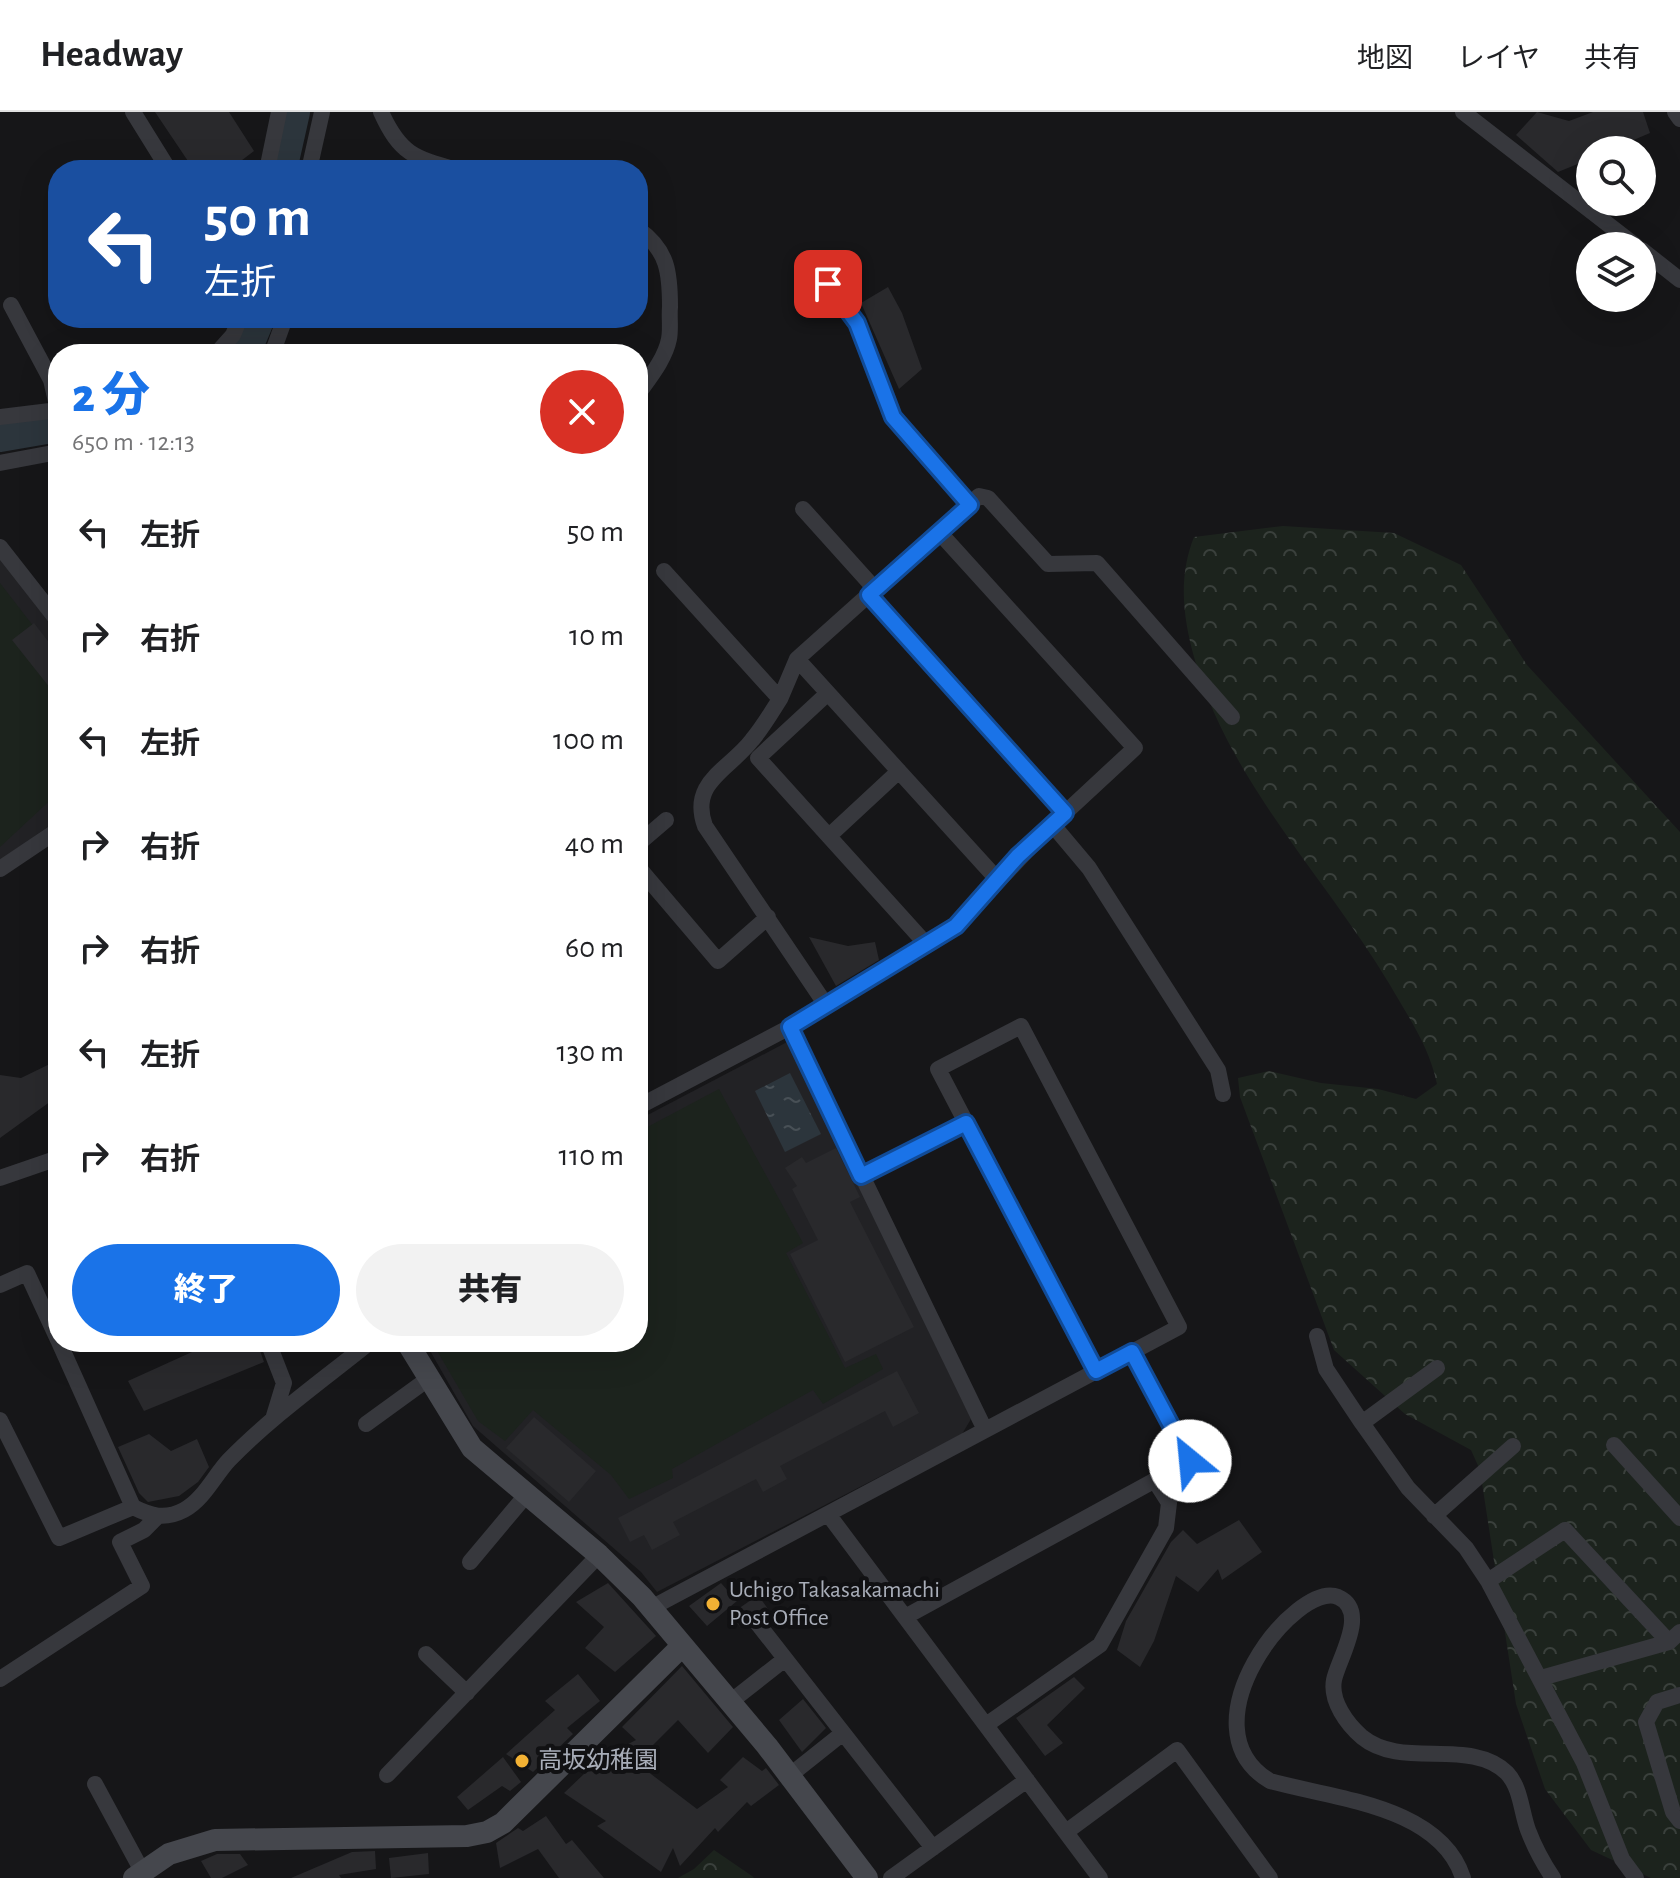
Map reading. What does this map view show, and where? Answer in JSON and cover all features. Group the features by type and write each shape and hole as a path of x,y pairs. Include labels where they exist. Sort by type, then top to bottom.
{"street":[{"path":"133,112 163,160"},
{"path":"269,160 279,112"},
{"path":"311,160 322,112"},
{"path":"313,145 334,112"},
{"path":"381,112 402,148 420,160"},
{"path":"1463,112 1618,232"},
{"path":"1675,112 1680,119"},
{"path":"648,236 666,258 670,273 669,339 659,364 648,380"},
{"path":"1656,261 1680,280"},
{"path":"828,284 857,323 893,417 970,505"},
{"path":"11,305 48,374"},
{"path":"0,417 48,411"},
{"path":"0,463 48,454"},
{"path":"826,1005 705,826 700,810 707,785 751,742 780,699 797,659 979,496 988,498 1048,564 1097,563 1232,717"},
{"path":"803,509 1058,819 1218,1070 1223,1094"},
{"path":"648,1102 790,1027 927,945 970,914 997,879 1135,748 939,532"},
{"path":"0,547 48,608"},
{"path":"664,571 780,699"},
{"path":"797,659 997,879"},
{"path":"828,693 758,758 927,945"},
{"path":"829,836 899,771"},
{"path":"648,835 666,820"},
{"path":"0,869 48,837"},
{"path":"648,879 718,961 768,917"},
{"path":"651,1608 1179,1327 1021,1026 938,1069 1096,1371"},
{"path":"790,1027 985,1430"},
{"path":"861,1176 966,1123"},
{"path":"0,1178 48,1161"},
{"path":"0,1285 27,1273 48,1319"},
{"path":"1317,1336 1326,1369 1362,1423 1408,1488 1466,1548 1488,1581 1584,1763 1622,1859 1636,1878"},
{"path":"63,1352 133,1507 156,1518"},
{"path":"272,1352 284,1383 272,1420"},
{"path":"0,1679 142,1586 120,1542 144,1530 156,1518 181,1512 195,1503 228,1461 272,1420 357,1352"},
{"path":"413,1352 472,1448 599,1555 651,1608 789,1776 867,1878"},
{"path":"905,1617 1190,1461 1132,1352"},
{"path":"1362,1423 1437,1368"},
{"path":"366,1424 428,1379"},
{"path":"2,1428 59,1538 133,1507"},
{"path":"1614,1445 1680,1518"},
{"path":"1434,1516 1513,1446"},
{"path":"986,1725 1100,1645 1166,1528 1169,1503 1155,1481"},
{"path":"470,1562 527,1494"},
{"path":"828,1514 1100,1878"},
{"path":"1488,1581 1565,1530 1674,1637 1541,1678"},
{"path":"387,1775 599,1555"},
{"path":"1463,1878 1457,1859 1441,1839 1414,1819 1270,1781 1253,1771 1243,1758 1237,1731 1240,1699 1251,1664 1267,1640 1315,1599 1332,1595 1343,1599 1351,1613 1351,1635 1334,1681 1340,1711 1362,1737 1399,1752 1473,1758 1493,1763 1509,1775 1519,1795 1529,1832 1553,1878"},
{"path":"758,1624 933,1848"},
{"path":"95,1784 138,1874 169,1854 215,1840 467,1836 487,1832 503,1823 682,1646"},
{"path":"426,1654 467,1693"},
{"path":"729,1703 785,1659"},
{"path":"1678,1814 1646,1722 1657,1702 1680,1695"},
{"path":"789,1776 843,1733"},
{"path":"1066,1832 1177,1750 1270,1878"},
{"path":"891,1878 1027,1780"}],"shaded area":[{"path":"0,551 48,615 48,827 0,860"},
{"path":"789,1041 971,1419 962,1434 657,1592 641,1572 473,1426 431,1352 648,1352 648,1115"}],"green space":[{"path":"1283,526 1394,533 1461,565 1527,665 1680,832 1680,1878 1651,1878 1591,1850 1545,1789 1516,1704 1480,1470 1471,1450 1405,1414 1334,1350 1240,1097 1238,1078 1269,1071 1321,1083 1378,1089 1416,1099 1437,1084 1424,1045 1390,985 1254,787 1230,746 1210,703 1194,657 1187,627 1184,582 1194,537"},
{"path":"0,583 48,645 48,802 0,847"},
{"path":"719,1089 803,1243 786,1253 845,1368 876,1354 883,1369 823,1404 813,1390 672,1469 673,1478 629,1499 611,1475 533,1410 505,1441 478,1421 438,1352 648,1352 648,1127"},
{"path":"714,1850 754,1878 678,1878 694,1869"}],"water":[{"path":"790,1073 821,1134 785,1152 755,1091"}],"building":[{"path":"155,112 229,112 254,151 242,160 187,160"},
{"path":"1537,112 1569,121 1593,112 1643,112 1650,133 1643,136 1576,136 1576,165 1558,172 1516,135"},
{"path":"888,287 902,313 922,369 899,389 861,303"},
{"path":"34,623 48,641 48,685 12,640"},
{"path":"809,937 848,946 875,942 879,960 836,986"},
{"path":"48,1065 48,1103 0,1138 0,1075 21,1078"},
{"path":"836,1148 860,1197 850,1202 914,1327 845,1362 790,1254 818,1240 792,1189 797,1186 785,1168 802,1157 806,1163"},
{"path":"192,1352 260,1352 264,1362 144,1411 128,1381"},
{"path":"897,1371 919,1413 893,1427 885,1411 780,1466 787,1479 763,1492 756,1479 673,1522 680,1535 652,1550 644,1535 630,1542 618,1518"},
{"path":"534,1417 596,1471 569,1502 506,1448"},
{"path":"149,1434 171,1451 197,1439 209,1467 198,1482 179,1496 148,1502 139,1493 118,1447"},
{"path":"1239,1520 1262,1552 1222,1580 1218,1569 1198,1592 1176,1576 1154,1641 1140,1667 1117,1650 1126,1621 1171,1542 1183,1530 1197,1544"},
{"path":"608,1583 656,1636 615,1672 585,1648 604,1627 576,1602"},
{"path":"721,1583 737,1601 707,1626 689,1606"},
{"path":"758,1595 768,1609 752,1615 740,1627 731,1614"},
{"path":"682,1666 733,1727 708,1753 678,1720 642,1756 652,1766 647,1771 697,1809 728,1787 720,1780 743,1757 762,1771 766,1768 779,1785 751,1806 747,1802 718,1832 715,1828 680,1866 673,1848 661,1872 597,1826 606,1821 564,1793 584,1774 577,1769 586,1760 593,1762 636,1740 622,1727"},
{"path":"578,1674 600,1701 567,1728 573,1734 533,1772 506,1754 555,1710 545,1701"},
{"path":"1074,1677 1085,1688 1047,1725 1063,1743 1045,1756 1016,1718"},
{"path":"803,1699 826,1728 802,1752 779,1720"},
{"path":"503,1757 521,1782 510,1791 502,1786 468,1810 457,1797"},
{"path":"546,1816 566,1844 572,1840 604,1878 559,1878 538,1849 500,1868 496,1843 518,1828 523,1831"},
{"path":"375,1851 376,1869 339,1875 341,1878 291,1878 352,1852"},
{"path":"428,1853 429,1874 391,1878 389,1858"},
{"path":"217,1854 240,1854 248,1865 222,1878 211,1878 201,1861"}],"waterway":[{"path":"283,160 294,112"},
{"path":"248,344 255,328"},
{"path":"0,436 48,428"}],"place":[{"name":"Uchigo Takasakamachi Post Office","path":"713,1604"},
{"name":"高坂幼稚園","path":"522,1761"}],"route":[{"path":"828,284 857,323 893,417 970,505 869,595 1065,813 1018,856 970,914 956,926 790,1027 861,1176 966,1123 1096,1371 1132,1352 1190,1461"}]}
